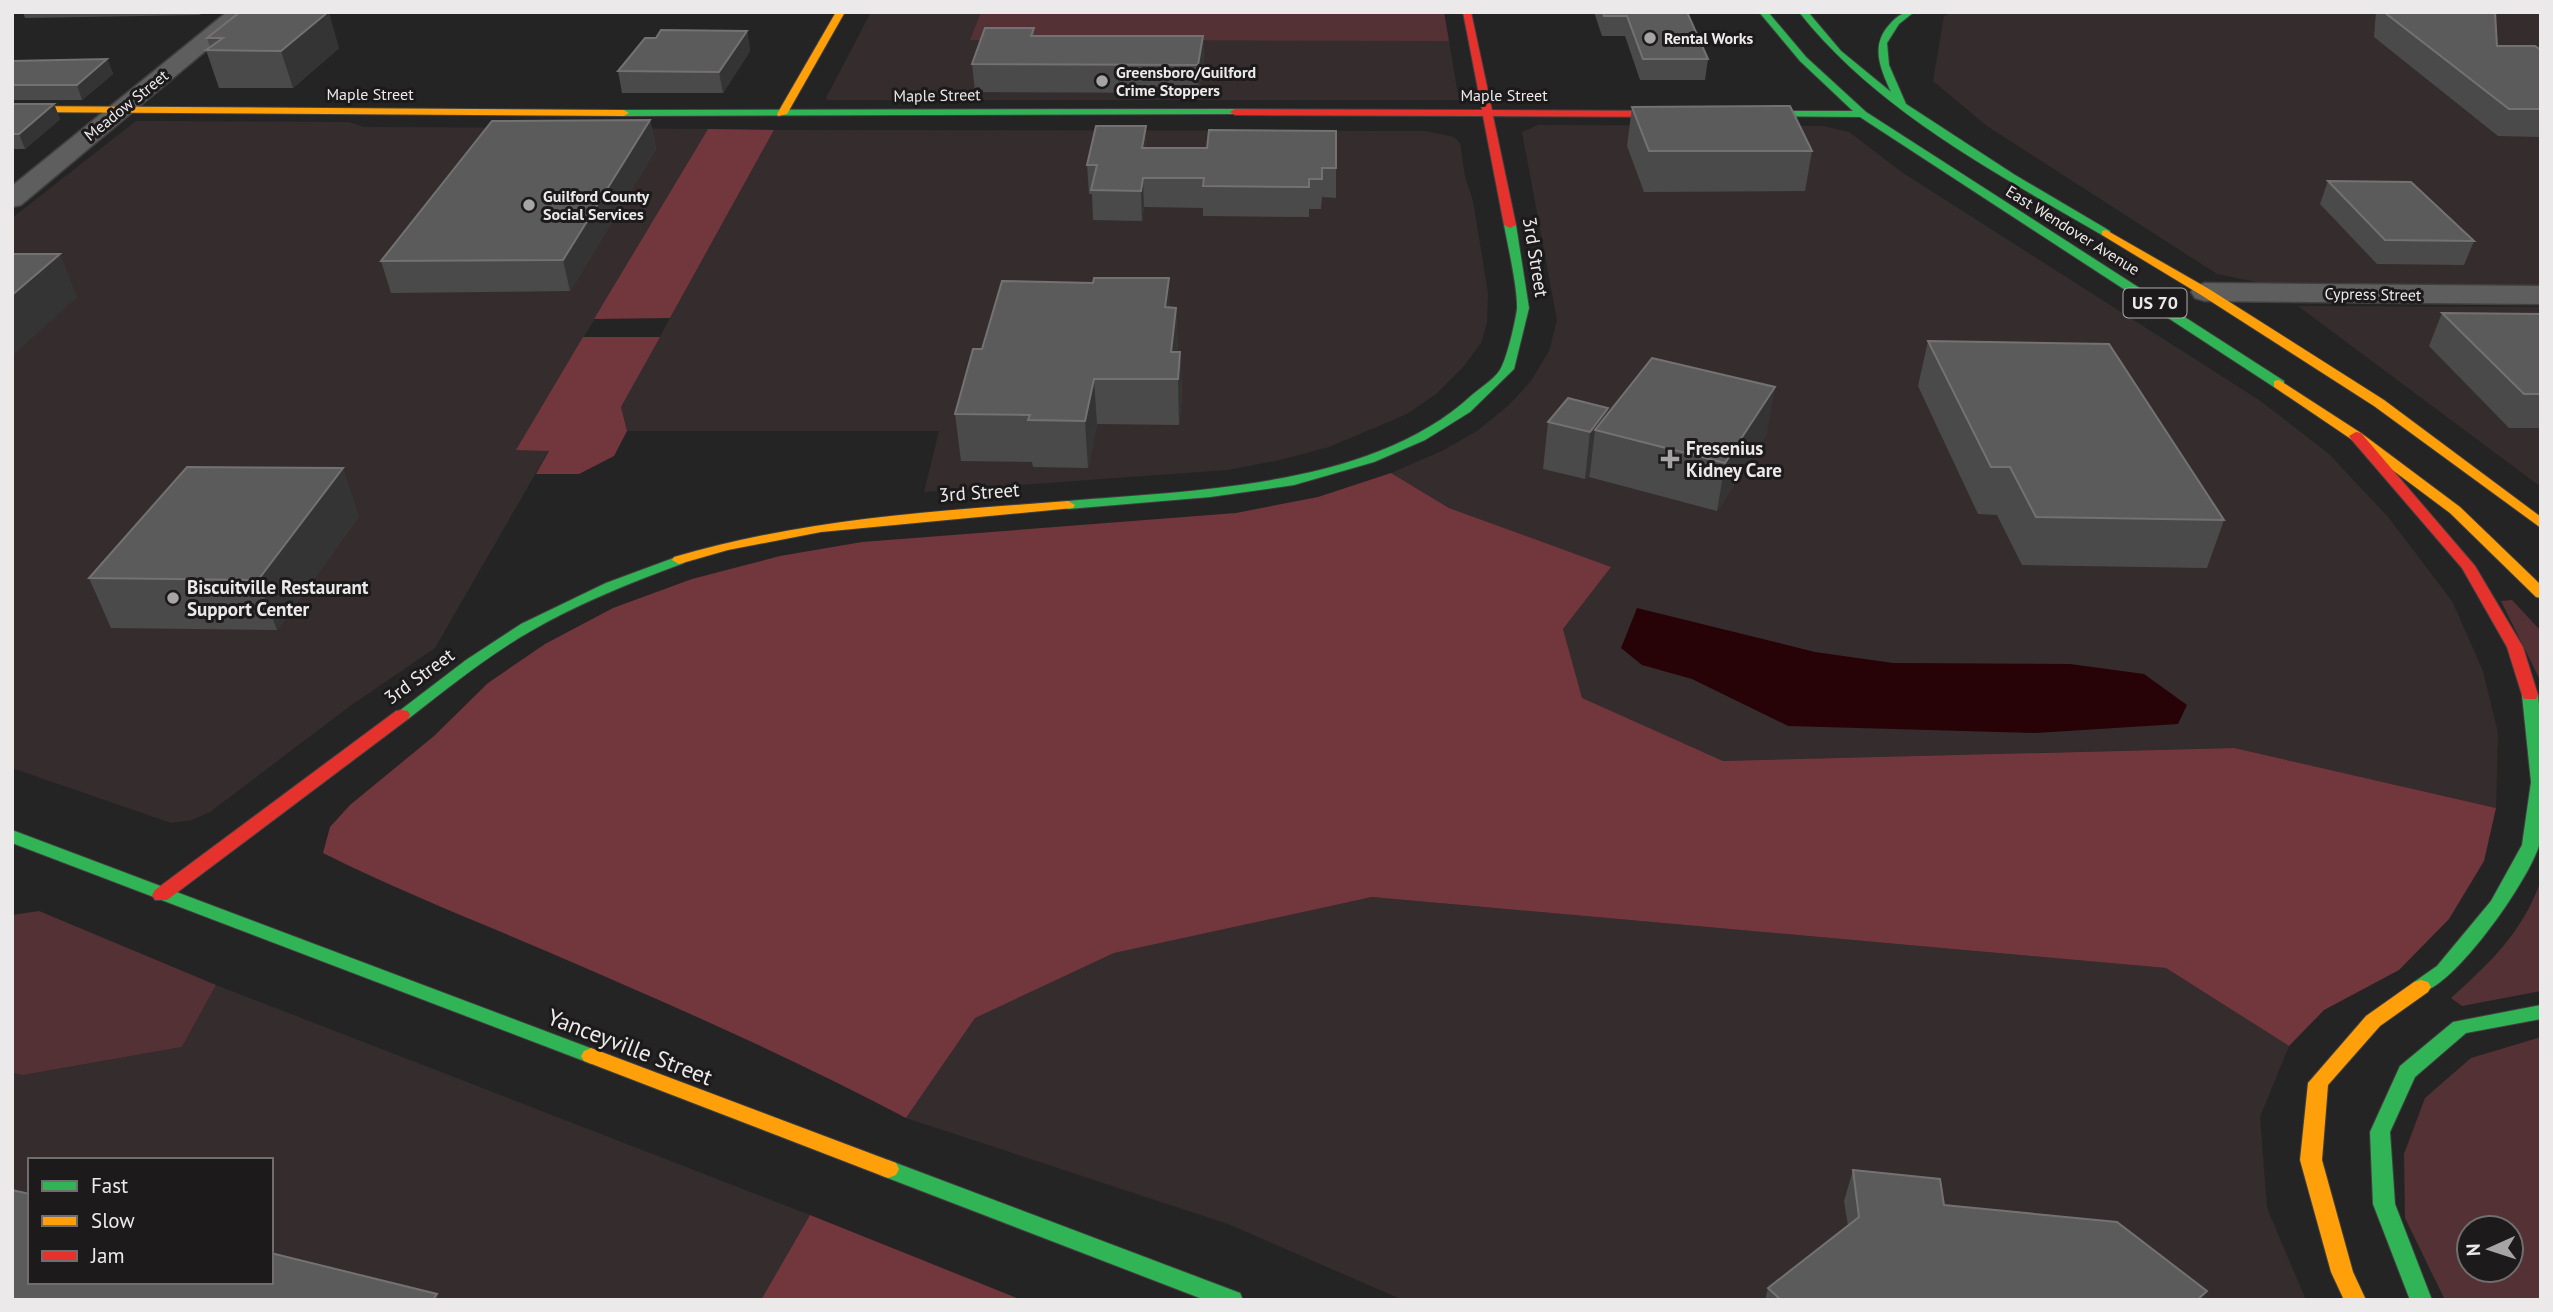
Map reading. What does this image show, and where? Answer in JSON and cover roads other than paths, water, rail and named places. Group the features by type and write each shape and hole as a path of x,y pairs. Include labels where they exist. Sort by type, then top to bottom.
{"main road":[{"path":"782,114 841,12"},
{"name":"3rd Street","path":"161,895 458,673 543,618 636,576 706,551 795,533 914,517 1210,494 1294,481 1369,459 1420,437 1465,409 1507,369 1520,328 1523,308 1514,244 1467,12"},
{"name":"East Wendover Avenue","path":"1803,12 1838,52 1902,106 2379,403 2541,524"},
{"path":"1902,106 1885,65 1882,39 1894,22 1910,12"},
{"name":"East Wendover Avenue","path":"1762,14 1803,59 1862,114 2205,334 2356,436 2455,510 2541,594"},
{"name":"Maple Street","path":"12,109 782,114 1015,111 1695,114"},
{"path":"1723,114 1862,114 1903,120 1959,143"},
{"path":"2355,1300 2342,1272 2311,1160 2318,1083 2373,1021 2444,971 2498,905 2531,845 2540,782 2533,706 2515,647 2468,566 2356,436"},
{"name":"Yanceyville Street","path":"12,836 161,895 1231,1300"},
{"path":"2421,1300 2384,1204 2380,1132 2407,1072 2460,1027 2541,1012"}],"street":[{"name":"Meadow Street","path":"12,199 242,12"},
{"name":"Cypress Street","path":"2204,292 2541,295"}],"place":[{"name":"Rental Works","path":"1650,38"},
{"name":"Greensboro/Guilford Crime Stoppers","path":"1102,81"},
{"name":"Guilford County Social Services","path":"529,205"},
{"name":"Fresenius Kidney Care","path":"1670,459"},
{"name":"Biscuitville Restaurant Support Center","path":"173,598"}]}
